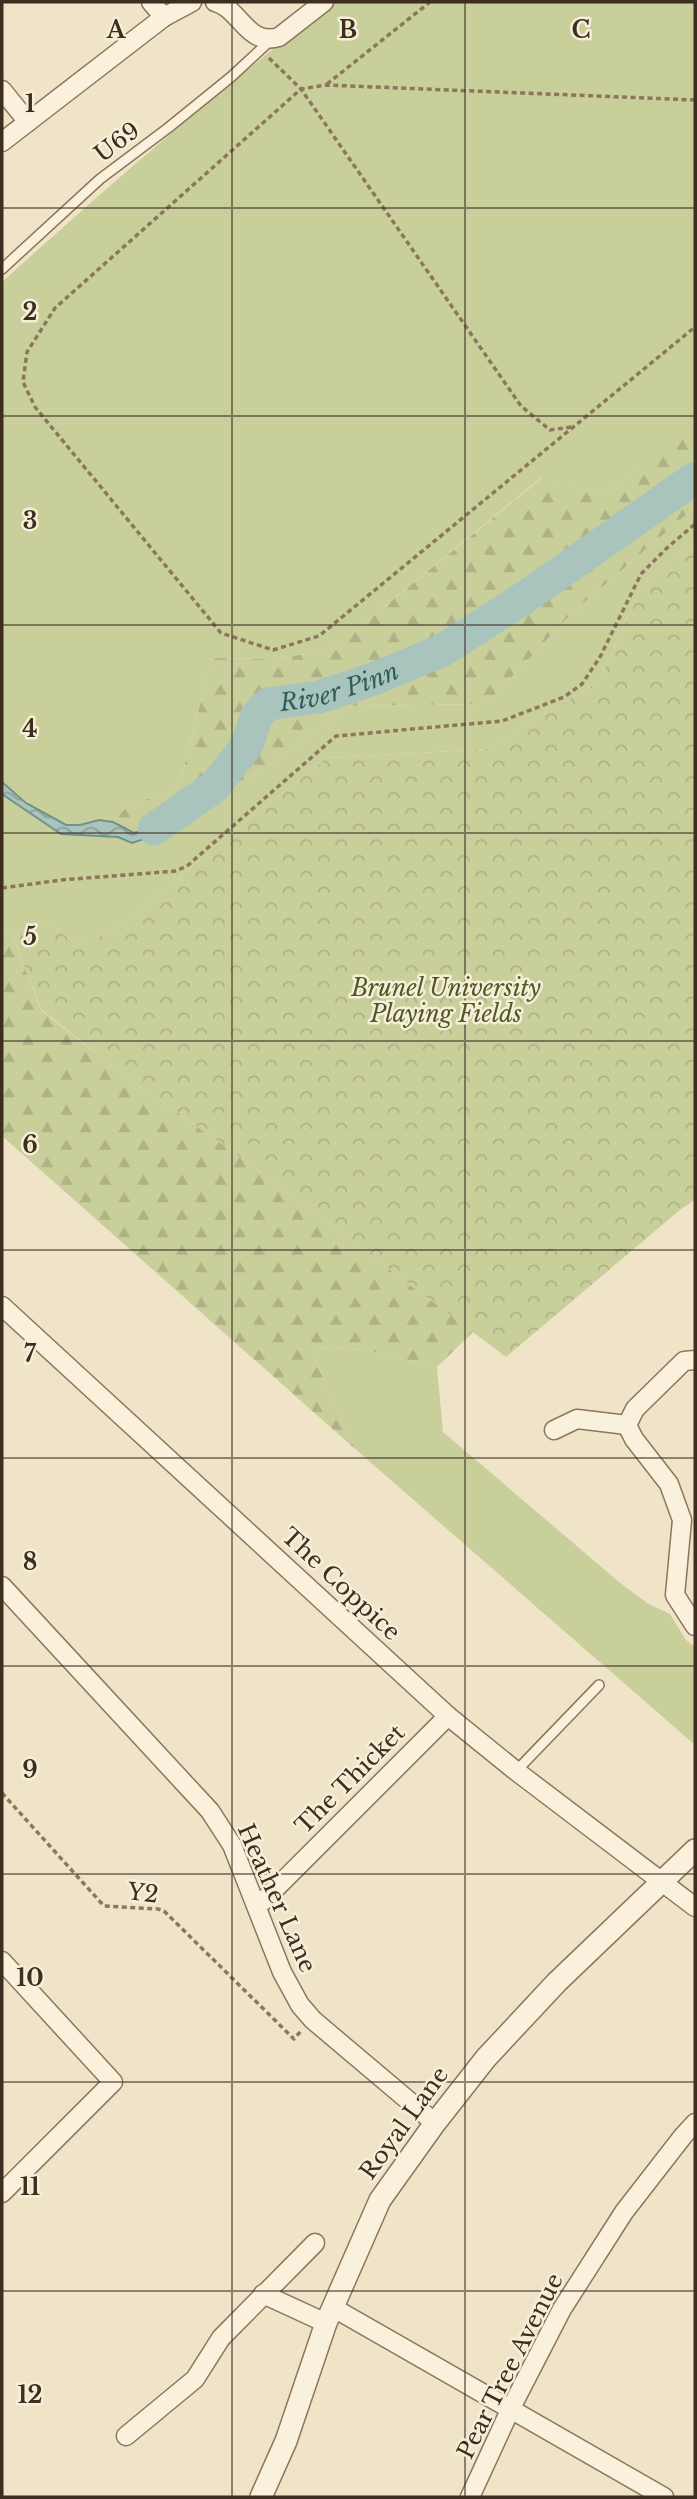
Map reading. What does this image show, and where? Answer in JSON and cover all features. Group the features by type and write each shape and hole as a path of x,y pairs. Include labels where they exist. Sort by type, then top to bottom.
{"street":[{"path":"151,2 164,17"},
{"path":"2,142 164,17 192,2"},
{"path":"215,2 226,7 238,21 266,44 324,2"},
{"path":"2,90 28,122"},
{"name":"The Coppice","path":"2,1306 448,1716 695,1907"},
{"path":"627,1425 635,1409 684,1361 695,1360"},
{"path":"554,1430 578,1419 627,1425"},
{"path":"627,1425 634,1439 669,1483 682,1520 676,1595 695,1626"},
{"name":"Heather Lane","path":"2,1586 210,1811 232,1845 282,1972 300,2005 313,2020 435,2123"},
{"name":"The Thicket","path":"257,1907 448,1716"},
{"name":"Royal Lane","path":"261,2497 286,2441 329,2315 380,2200 435,2123 495,2048 557,1982 695,1850"},
{"path":"2,1961 113,2081 2,2193"},
{"name":"Pear Tree Avenue","path":"470,2497 511,2408 562,2309 624,2212 695,2123"},
{"path":"126,2436 195,2379 221,2339 315,2243"},
{"path":"263,2294 329,2315 511,2408 664,2497"}],"lane":[{"name":"U69","path":"2,269 100,178 168,128 231,77 266,44"},
{"path":"516,1771 599,1685"}],"path":[{"path":"326,85 430,2"},
{"path":"266,44 301,89 522,406 550,430 573,427"},
{"path":"695,100 326,85 301,89 55,308 27,352 23,382 34,407 221,632 273,650 319,636 695,327"},
{"path":"2,887 176,871 187,866 336,736 502,721 564,697 582,684 600,656 641,574 695,524"},
{"name":"Y2","path":"2,1793 104,1906 164,1911 294,2039 313,2020"}],"green space":[{"path":"332,2 695,2 695,428 600,496 541,478 331,650 272,659 212,658 181,779 170,794 130,803 113,822 74,825 60,823 42,813 2,782 2,282 164,139"},
{"path":"695,427 695,507 572,613 486,704 352,706 258,773 167,815 156,826 134,833 113,822 130,803 170,794 181,779 212,658 272,659 331,650 542,478 600,496"},
{"path":"695,507 695,542 643,585 599,681 489,749 327,758 234,831 128,921 97,938 72,941 53,926 2,930 2,794 61,834 119,837 132,843 166,832 191,803 258,773 352,706 486,704 572,613"},
{"name":"Brunel University Playing Fields","path":"695,542 695,1200 506,1357 232,1151 118,1071 41,1009 10,929 53,926 72,941 97,938 128,921 234,831 327,758 489,749 599,681 643,585"},
{"path":"10,929 41,1010 118,1071 232,1151 473,1332 437,1367 366,1350 312,1347 331,1399 354,1448 2,1136 2,930"},
{"path":"312,1347 366,1350 437,1367 443,1432 619,1582 647,1603 670,1614 686,1640 695,1647 695,1745 354,1448 331,1399"}],"water":[{"path":"2,782 26,803 66,825 99,820 113,822 134,833 156,826 166,815 191,803 166,832 132,843 118,837 61,834 2,794"}],"waterway":[{"name":"River Pinn","path":"154,829 214,787 247,745 257,715 268,704 319,697 376,678 443,650 524,598 695,478"}]}
